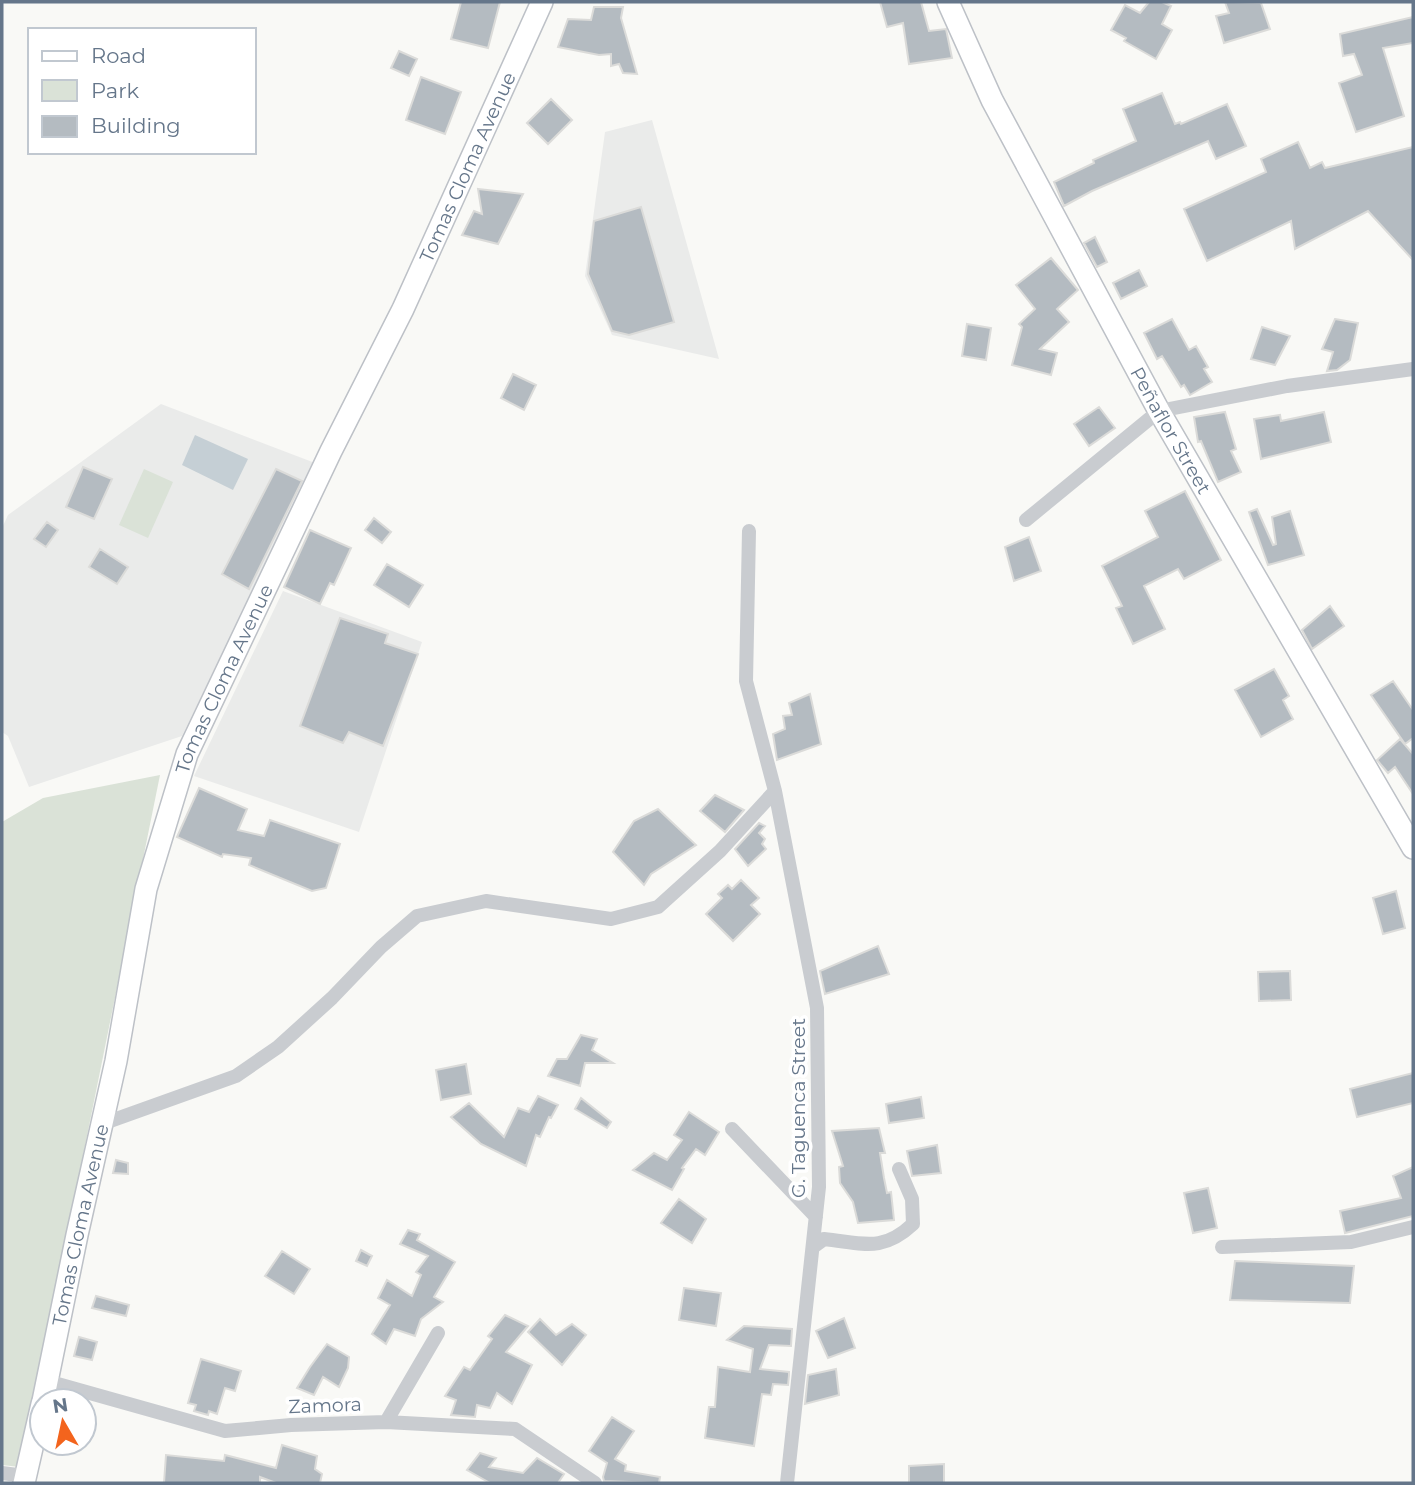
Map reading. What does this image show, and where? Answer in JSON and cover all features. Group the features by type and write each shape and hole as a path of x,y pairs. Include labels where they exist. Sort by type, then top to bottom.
{"main road":[{"name":"Tomas Cloma Avenue","path":"46,1387 116,1060 146,889 187,754 331,451 403,309 542,2"},
{"name":"Peñaflor Street","path":"948,2 992,100 1159,411 1413,848"},
{"name":"Tomas Cloma Avenue","path":"25,1479 30,1457"}],"street":[{"path":"1026,520 1159,411 1287,386 1413,369"},
{"name":"G. Taguenca Street","path":"749,531 746,681 775,791 817,1008 819,1187 787,1483"},
{"path":"102,1124 236,1076 278,1047 417,916 486,901 611,919 658,907 720,851 775,791"},
{"path":"732,1129 816,1217"},
{"path":"813,1247 824,1239 878,1245 899,1237 913,1224 912,1199 899,1169"},
{"path":"1222,1247 1351,1242 1413,1227"},
{"path":"386,1422 438,1333"},
{"name":"Zamora","path":"98,1406 225,1431 291,1425 386,1422 516,1429 595,1483"},
{"path":"2,1473 25,1479"}],"shaded area":[{"path":"652,120 719,359 612,335 585,276 605,132"},
{"path":"161,404 315,463 182,736 29,787 8,736 2,732 2,528 8,515"},
{"path":"195,435 248,459 233,490 182,465"},
{"path":"283,591 422,642 359,832 194,776"}],"green space":[{"path":"144,469 173,482 148,538 119,525"},
{"path":"160,775 36,1387 28,1387 28,1427 20,1467 2,1465 2,822 43,798"}],"building":[{"path":"461,2 500,2 488,48 451,39"},
{"path":"880,2 921,2 929,31 946,29 952,58 909,64 903,23 887,27"},
{"path":"1149,2 1162,2 1171,6 1162,24 1172,30 1156,59 1124,41 1126,38 1111,30 1125,5 1140,13"},
{"path":"1225,2 1261,3 1270,29 1224,43 1216,16 1229,13"},
{"path":"594,7 623,7 621,18 637,74 623,73 619,64 611,66 611,54 599,55 558,47 568,19 591,20"},
{"path":"1413,17 1413,43 1383,48 1404,116 1356,132 1339,83 1362,75 1354,54 1343,56 1340,34"},
{"path":"399,51 417,59 409,76 391,68"},
{"path":"421,77 461,92 445,134 406,120"},
{"path":"1162,93 1175,124 1181,124 1227,104 1246,146 1216,159 1208,141 1092,191 1064,206 1054,182 1094,163 1093,160 1136,141 1123,109"},
{"path":"551,99 572,120 548,144 527,123"},
{"path":"1298,142 1310,168 1322,162 1325,168 1413,147 1413,260 1368,211 1295,249 1291,221 1207,261 1184,209 1266,172 1261,159"},
{"path":"478,189 523,194 498,244 462,235 474,211 482,214"},
{"path":"641,207 674,322 629,335 612,331 588,274 594,221"},
{"path":"1095,237 1107,262 1097,267 1084,243"},
{"path":"1051,258 1078,290 1057,309 1069,322 1040,349 1057,353 1051,375 1012,365 1022,327 1019,324 1035,309 1016,285"},
{"path":"1139,270 1147,286 1121,299 1113,283"},
{"path":"1172,319 1189,350 1196,346 1208,367 1204,369 1212,382 1190,395 1184,385 1181,387 1162,356 1157,359 1144,333"},
{"path":"1335,319 1358,323 1350,360 1337,370 1327,371 1333,352 1322,349"},
{"path":"967,324 991,328 986,360 962,356"},
{"path":"1262,327 1290,336 1275,365 1251,359"},
{"path":"513,374 536,385 524,410 501,398"},
{"path":"1099,407 1115,428 1089,446 1074,424"},
{"path":"1225,412 1236,449 1231,451 1241,472 1218,482 1201,441 1198,442 1194,417"},
{"path":"1324,412 1331,442 1261,459 1254,419 1280,415 1281,421"},
{"path":"83,467 112,479 94,519 66,507"},
{"path":"276,469 302,481 249,589 222,574"},
{"path":"1185,491 1221,560 1184,579 1178,569 1144,586 1165,629 1133,644 1116,608 1122,606 1102,566 1158,537 1145,511"},
{"path":"1257,509 1273,545 1276,544 1272,517 1290,511 1304,555 1268,565 1249,512"},
{"path":"374,518 391,532 382,543 365,530"},
{"path":"47,522 58,530 46,547 34,539"},
{"path":"310,530 351,548 334,585 330,583 320,604 284,587"},
{"path":"1029,537 1041,571 1014,581 1005,547"},
{"path":"100,549 128,567 117,584 89,567"},
{"path":"387,564 423,585 409,607 374,585"},
{"path":"1330,606 1344,626 1312,649 1302,630"},
{"path":"340,618 388,634 385,643 418,654 383,746 349,732 343,743 300,726"},
{"path":"1274,669 1289,696 1283,700 1293,719 1261,737 1235,690"},
{"path":"1393,681 1413,710 1413,738 1405,744 1371,695"},
{"path":"810,694 821,744 777,760 773,734 785,729 783,716 792,715 789,703"},
{"path":"1400,739 1413,754 1413,794 1395,767 1388,773 1377,760"},
{"path":"199,788 247,809 238,830 264,836 270,820 340,844 326,888 312,891 249,865 251,858 223,854 222,857 177,837"},
{"path":"715,795 744,810 725,832 700,811"},
{"path":"658,809 696,845 651,874 644,885 613,852 634,821"},
{"path":"759,823 765,826 759,833 765,839 762,844 766,849 748,866 735,849"},
{"path":"741,880 759,898 751,905 760,914 733,941 706,914 722,898 718,894 728,885 732,889"},
{"path":"1396,891 1405,928 1383,934 1373,898"},
{"path":"878,946 889,974 825,994 820,971"},
{"path":"1290,971 1291,1000 1259,1001 1258,972"},
{"path":"581,1035 597,1039 592,1050 613,1063 585,1063 580,1086 548,1076 557,1059 567,1059"},
{"path":"466,1064 471,1094 441,1100 436,1070"},
{"path":"1413,1073 1413,1103 1357,1117 1350,1089"},
{"path":"538,1096 558,1105 540,1137 536,1135 526,1166 481,1144 451,1117 469,1103 504,1137 518,1108 529,1112"},
{"path":"921,1097 924,1118 889,1123 886,1104"},
{"path":"581,1098 611,1122 607,1128 575,1109"},
{"path":"689,1112 719,1132 705,1155 696,1149 682,1168 684,1169 672,1190 633,1170 654,1153 667,1160 682,1140 674,1135"},
{"path":"879,1128 885,1153 880,1153 884,1178 887,1193 891,1192 894,1220 858,1223 853,1202 840,1183 839,1167 843,1166 832,1131"},
{"path":"937,1145 941,1173 912,1176 907,1151"},
{"path":"116,1160 128,1163 128,1174 113,1173"},
{"path":"1413,1167 1413,1216 1345,1233 1340,1211 1401,1198 1393,1176"},
{"path":"1208,1188 1217,1228 1193,1233 1184,1193"},
{"path":"679,1199 706,1219 692,1243 661,1223"},
{"path":"408,1230 420,1234 417,1240 455,1262 434,1297 443,1302 421,1319 415,1336 394,1329 386,1344 372,1334 390,1305 378,1298 387,1280 412,1296 421,1275 416,1272 428,1256 400,1244"},
{"path":"361,1250 372,1256 367,1266 356,1261"},
{"path":"282,1251 310,1269 294,1294 265,1276"},
{"path":"1235,1261 1354,1266 1350,1303 1230,1300"},
{"path":"684,1288 721,1293 716,1326 679,1320"},
{"path":"96,1296 129,1305 126,1316 92,1308"},
{"path":"505,1315 528,1326 506,1352 532,1365 512,1404 497,1393 490,1408 477,1405 475,1417 451,1415 456,1400 445,1396 464,1367 470,1370 492,1339 488,1336"},
{"path":"844,1318 855,1348 828,1358 816,1331"},
{"path":"540,1319 556,1335 572,1324 586,1335 562,1365 528,1332"},
{"path":"744,1326 792,1329 791,1346 769,1345 760,1369 789,1372 789,1375 788,1385 773,1384 771,1395 762,1394 754,1446 705,1438 709,1407 715,1407 718,1367 750,1372 753,1349 727,1340"},
{"path":"79,1337 97,1342 92,1360 74,1356"},
{"path":"327,1344 349,1357 348,1368 339,1387 323,1377 314,1395 297,1388 310,1367"},
{"path":"201,1359 241,1371 235,1391 225,1388 217,1414 209,1411 208,1415 194,1411 196,1405 188,1403"},
{"path":"836,1369 839,1395 805,1404 808,1375"},
{"path":"612,1417 634,1431 615,1459 626,1465 625,1471 660,1477 659,1483 604,1481 607,1463 589,1451"},
{"path":"282,1445 317,1456 315,1469 322,1474 320,1483 276,1483 260,1477 260,1483 164,1483 166,1455 224,1461 225,1455 276,1468"},
{"path":"480,1453 496,1458 489,1467 523,1473 537,1458 564,1474 558,1483 490,1483 467,1470"},
{"path":"944,1464 944,1483 909,1483 909,1466"}]}
